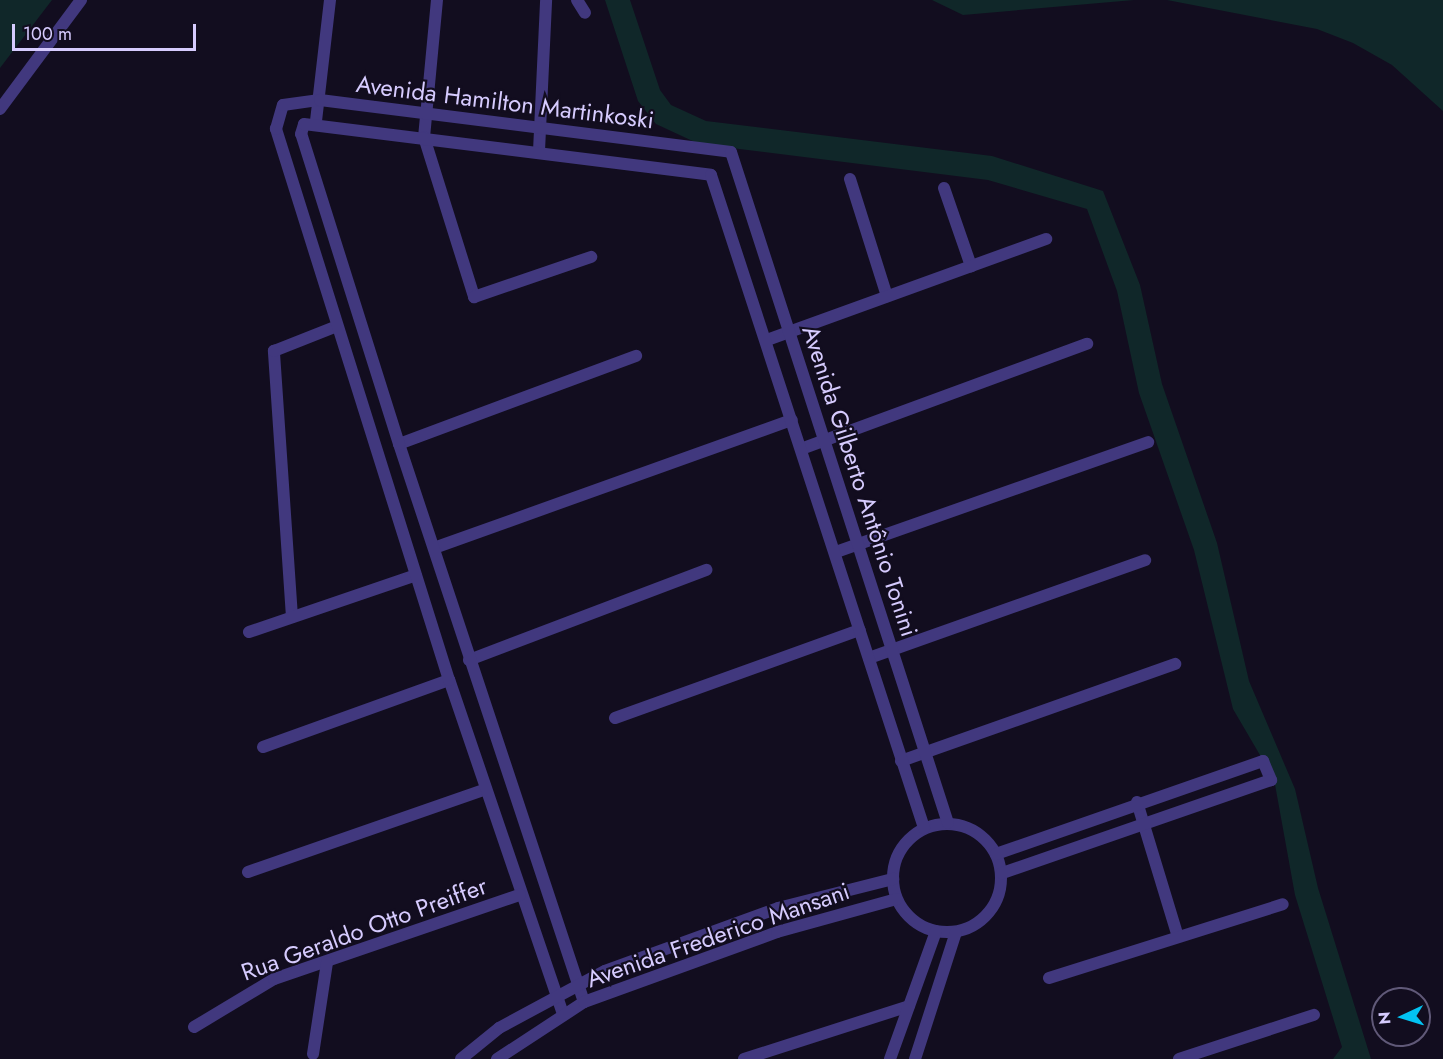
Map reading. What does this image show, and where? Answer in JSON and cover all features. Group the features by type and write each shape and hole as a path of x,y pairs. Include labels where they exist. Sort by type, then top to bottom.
{"street":[{"path":"0,109 81,0"},
{"path":"330,0 320,100 310,123 301,134 469,660 576,984 584,1002"},
{"path":"437,0 424,137 474,297 591,257"},
{"path":"539,151 543,128 546,0"},
{"path":"578,0 585,13"},
{"name":"Avenida Hamilton Martinkoski","path":"338,326 276,129 277,113 294,100 320,100 731,152"},
{"name":"Avenida Hamilton Martinkoski","path":"310,123 708,172"},
{"name":"Avenida Gilberto Antônio Tonini","path":"731,152 948,823"},
{"name":"Avenida Gilberto Antônio Tonini","path":"708,172 767,340 924,828"},
{"path":"850,179 887,296"},
{"path":"944,188 971,266"},
{"path":"767,340 1046,239"},
{"path":"292,616 274,351 338,326 449,680 520,895 563,1014"},
{"path":"801,449 1087,344"},
{"path":"399,444 636,356"},
{"path":"434,548 792,420"},
{"path":"836,552 1148,442"},
{"path":"869,658 1145,560"},
{"path":"469,660 706,570"},
{"path":"249,632 416,575"},
{"path":"615,718 860,630"},
{"path":"901,761 1175,664"},
{"path":"263,747 449,680"},
{"path":"996,854 1137,802 1263,761 1271,780 1002,873"},
{"path":"248,872 486,789"},
{"path":"1137,802 1176,934"},
{"path":"948,823 976,831 996,854 1002,873 990,911 956,932 936,931 909,916 897,899 893,879 900,851 924,828 948,823"},
{"name":"Avenida Frederico Mansani","path":"461,1059 555,995 576,984 778,908 893,879"},
{"name":"Rua Geraldo Otto Preiffer","path":"194,1027 274,979 520,895"},
{"name":"Avenida Frederico Mansani","path":"497,1059 584,1002 777,932 897,899"},
{"path":"1050,978 1176,934 1283,904"},
{"path":"890,1059 936,931"},
{"path":"915,1059 956,932"},
{"path":"313,1054 327,962"},
{"path":"744,1059 909,1006"},
{"path":"1179,1059 1314,1015"}],"green space":[{"path":"0,0 52,0 0,68"},
{"path":"605,0 630,0 660,90 671,105 706,121 992,156 1103,191 1140,285 1162,384 1217,543 1249,681 1295,789 1318,888 1371,1059 1333,1059 1342,1047 1295,895 1274,779 1233,709 1194,550 1139,393 1117,291 1087,209 988,180 699,144 656,124 638,101"},
{"path":"932,0 1134,0 963,15"},
{"path":"1167,0 1443,0 1443,111 1392,65 1353,43 1317,29"}]}
